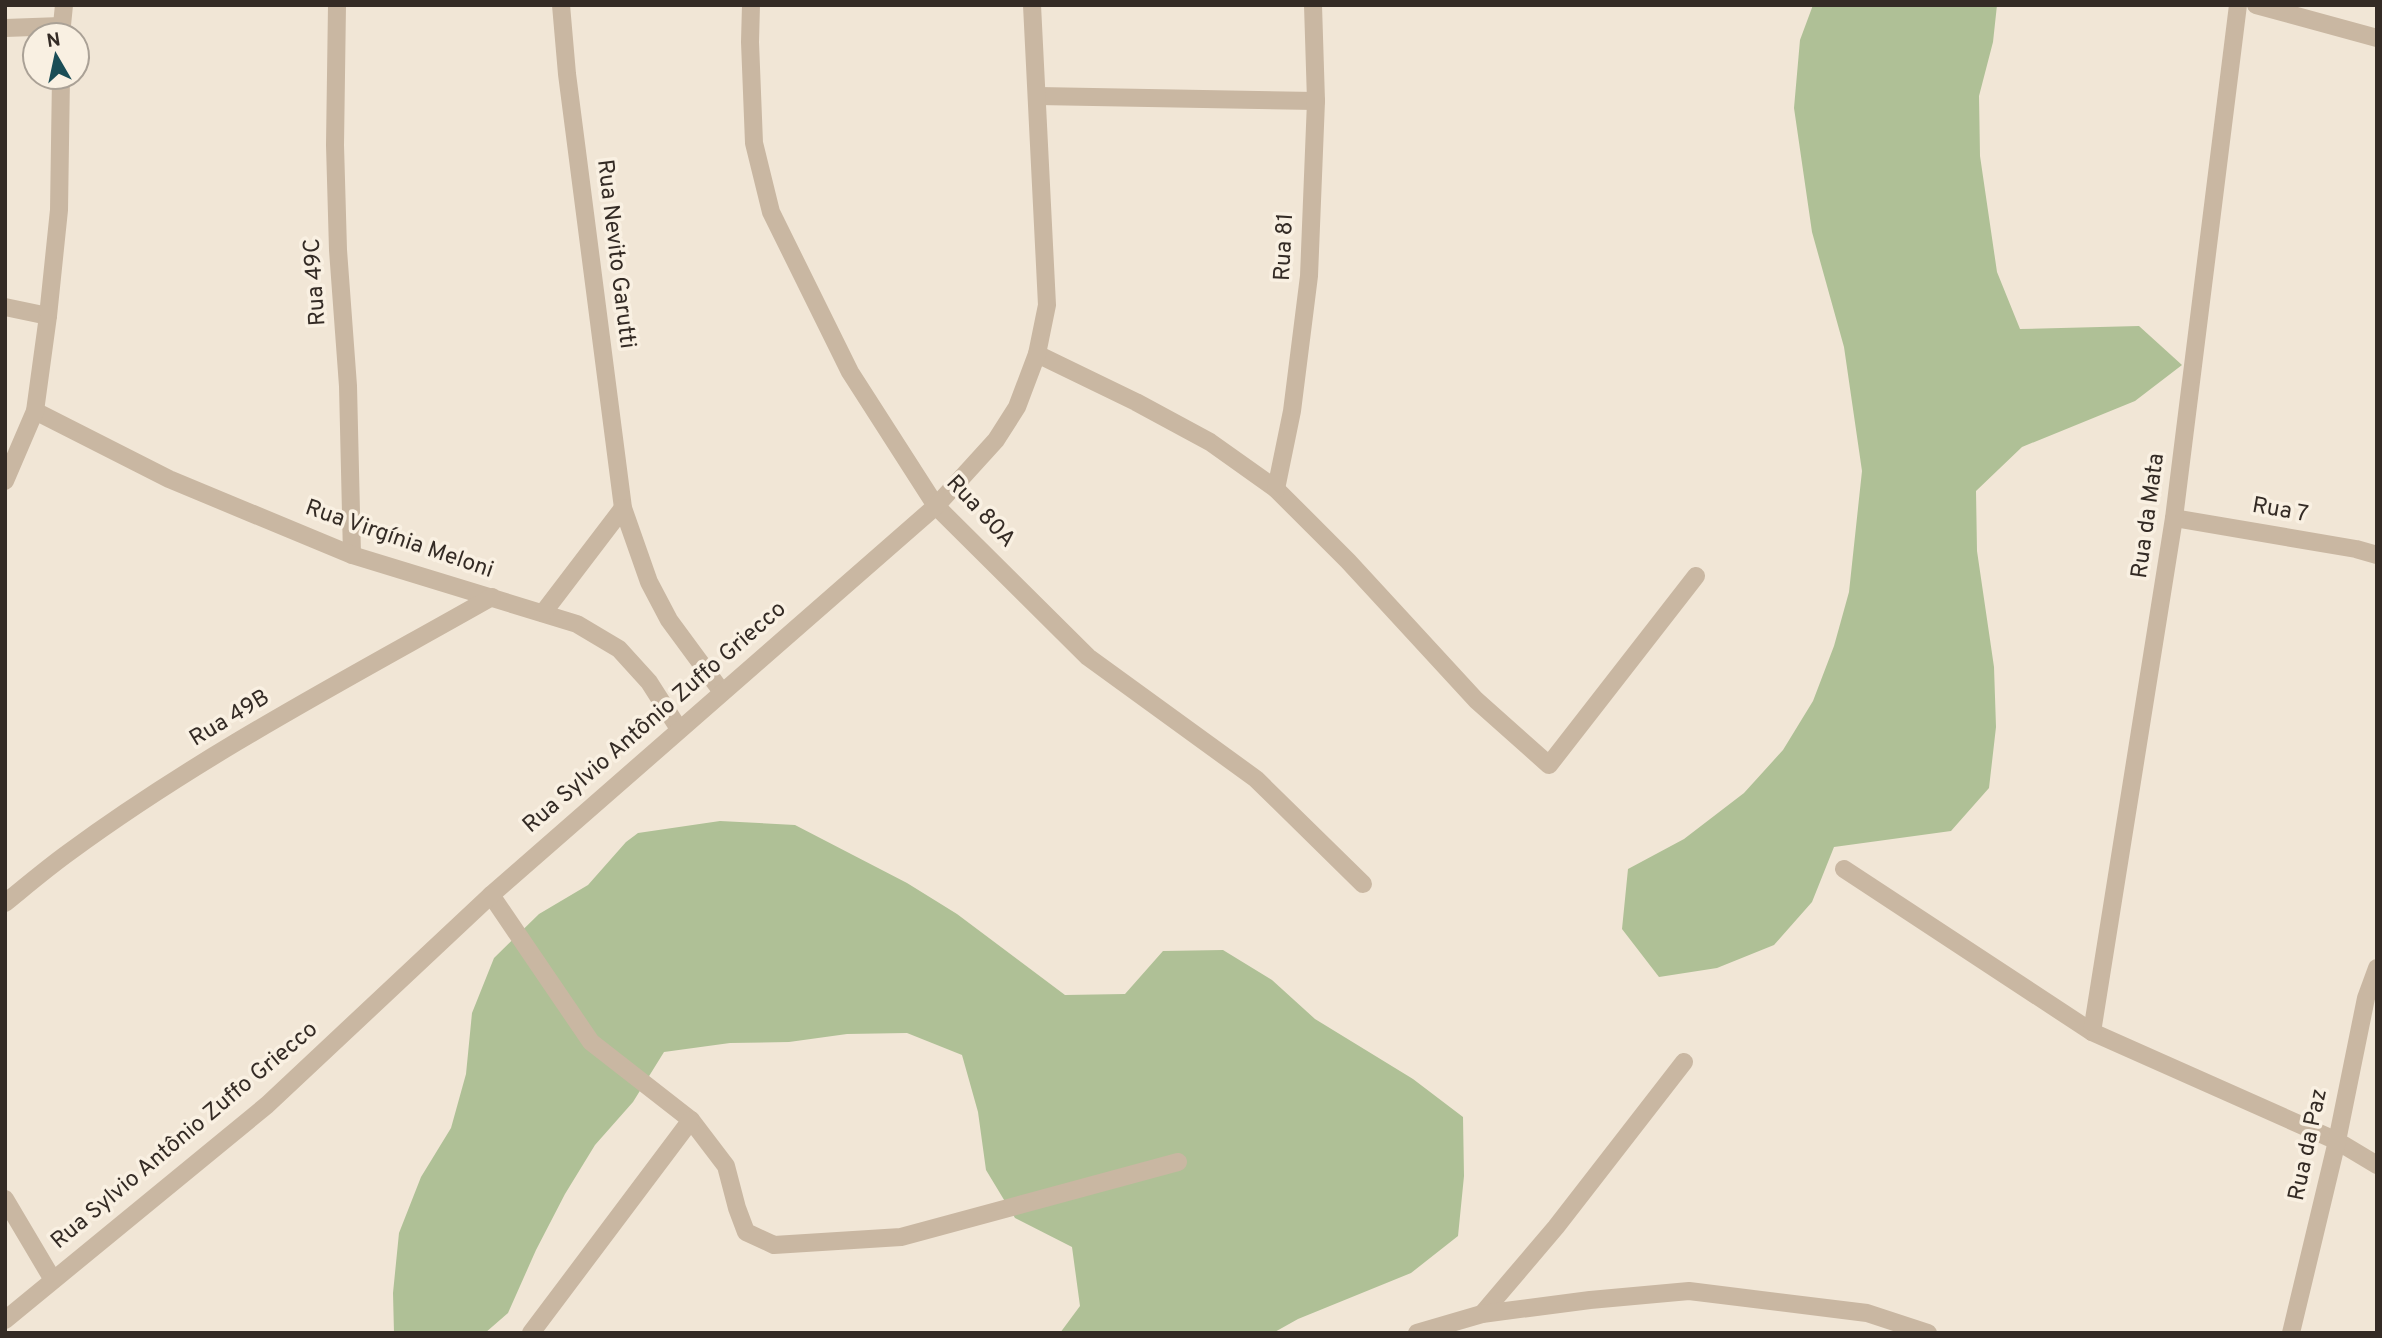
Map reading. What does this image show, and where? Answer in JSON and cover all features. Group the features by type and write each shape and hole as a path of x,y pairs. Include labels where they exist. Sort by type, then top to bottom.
{"street":[{"name":"Rua 49C","path":"337,5 335,145 338,250 348,386 352,555"},
{"name":"Rua Nevito Garutti","path":"561,5 567,74 623,508 649,582 669,620 722,692"},
{"name":"Rua 80A","path":"751,5 754,143 771,212 850,372 936,506 1088,657 1256,779 1363,884"},
{"name":"Rua Sylvio Antônio Zuffo Griecco","path":"5,1320 267,1105 491,895 936,506 996,440 1017,407 1037,355 1047,305 1032,5"},
{"name":"Rua 81","path":"1276,489 1292,411 1309,276 1316,101 1313,5"},
{"name":"Rua da Mata","path":"2092,1032 2174,518 2238,5"},
{"path":"2256,5 2377,38"},
{"path":"5,481 35,411 59,211 61,91"},
{"path":"1038,96 1316,101"},
{"path":"5,307 48,316"},
{"path":"1037,355 1136,402 1210,442 1276,489 1476,700 1549,765 1696,576"},
{"name":"Rua Virgínia Meloni","path":"35,411 169,479 352,555 577,624 619,649 649,682 679,729"},
{"path":"543,613 623,508"},
{"name":"Rua 7","path":"2174,518 2356,549 2377,555"},
{"name":"Rua 49B","path":"5,903 67,853 184,776 264,726 492,597"},
{"path":"1844,869 2092,1032 2337,1141 2377,1165"},
{"path":"491,895 591,1042 691,1120 726,1166 746,1232 774,1244 901,1237 1178,1162"},
{"name":"Rua da Paz","path":"2291,1333 2337,1141 2363,1010 2377,968"},
{"path":"1482,1314 1556,1227 1684,1062"},
{"path":"531,1333 691,1120"},
{"path":"5,1199 52,1280"},
{"path":"1417,1333 1482,1314 1689,1291 1867,1313 1928,1333"}],"green space":[{"path":"1813,5 1997,5 1993,42 1979,96 1980,156 1997,272 2020,329 2139,326 2182,365 2135,401 2022,447 1976,491 1977,551 1994,667 1996,727 1989,788 1951,831 1834,847 1812,902 1774,945 1717,968 1659,977 1622,929 1628,869 1684,839 1744,793 1783,750 1813,701 1834,646 1849,592 1862,471 1844,347 1812,232 1794,108 1800,40"},
{"path":"720,821 795,825 907,883 957,914 1065,995 1125,994 1163,951 1223,950 1272,980 1315,1019 1413,1079 1463,1117 1464,1176 1458,1236 1411,1273 1298,1319 1273,1333 1060,1333 1080,1306 1072,1247 1015,1218 986,1170 978,1112 962,1055 907,1033 847,1034 789,1042 730,1043 664,1052 633,1102 595,1145 565,1194 508,1313 485,1333 394,1333 393,1293 399,1233 421,1177 451,1128 466,1074 472,1013 494,958 539,914 588,885 626,842 638,833"}]}
